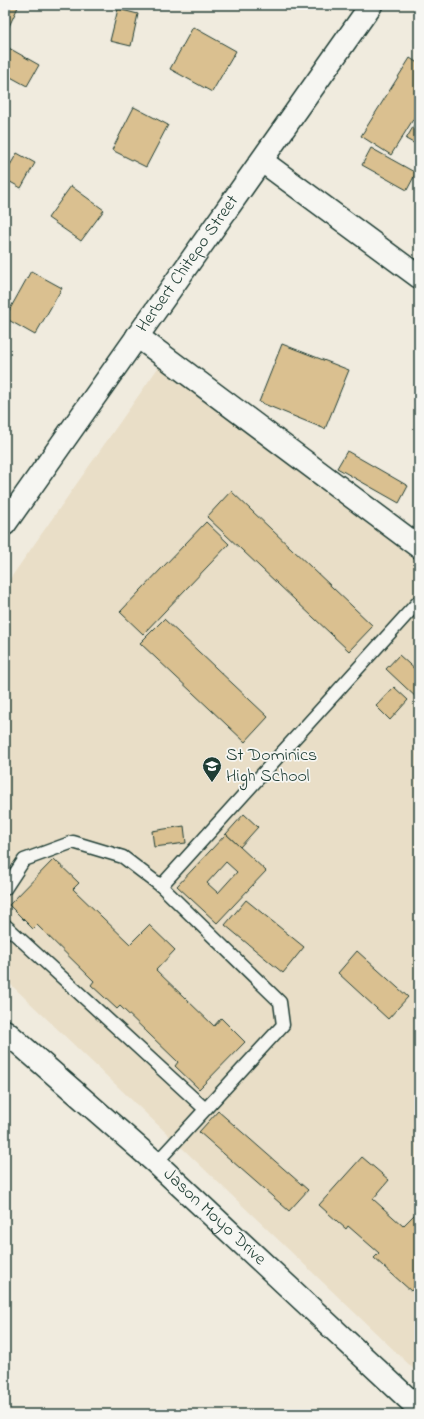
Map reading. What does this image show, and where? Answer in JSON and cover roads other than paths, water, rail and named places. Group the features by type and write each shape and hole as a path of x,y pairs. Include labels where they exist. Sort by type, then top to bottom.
{"street":[{"name":"Herbert Chitepo Street","path":"5,524 371,5"},
{"path":"262,161 419,277"},
{"path":"137,336 419,547"},
{"name":"Jason Moyo Drive","path":"5,1031 156,1163 419,1409"}],"lane":[{"path":"162,886 419,601"},
{"path":"5,889 24,860 73,842 122,857 162,886 280,1002 283,1025 156,1163"},
{"path":"5,925 205,1109"}],"place":[{"name":"St Dominics High School","path":"212,783"}]}
